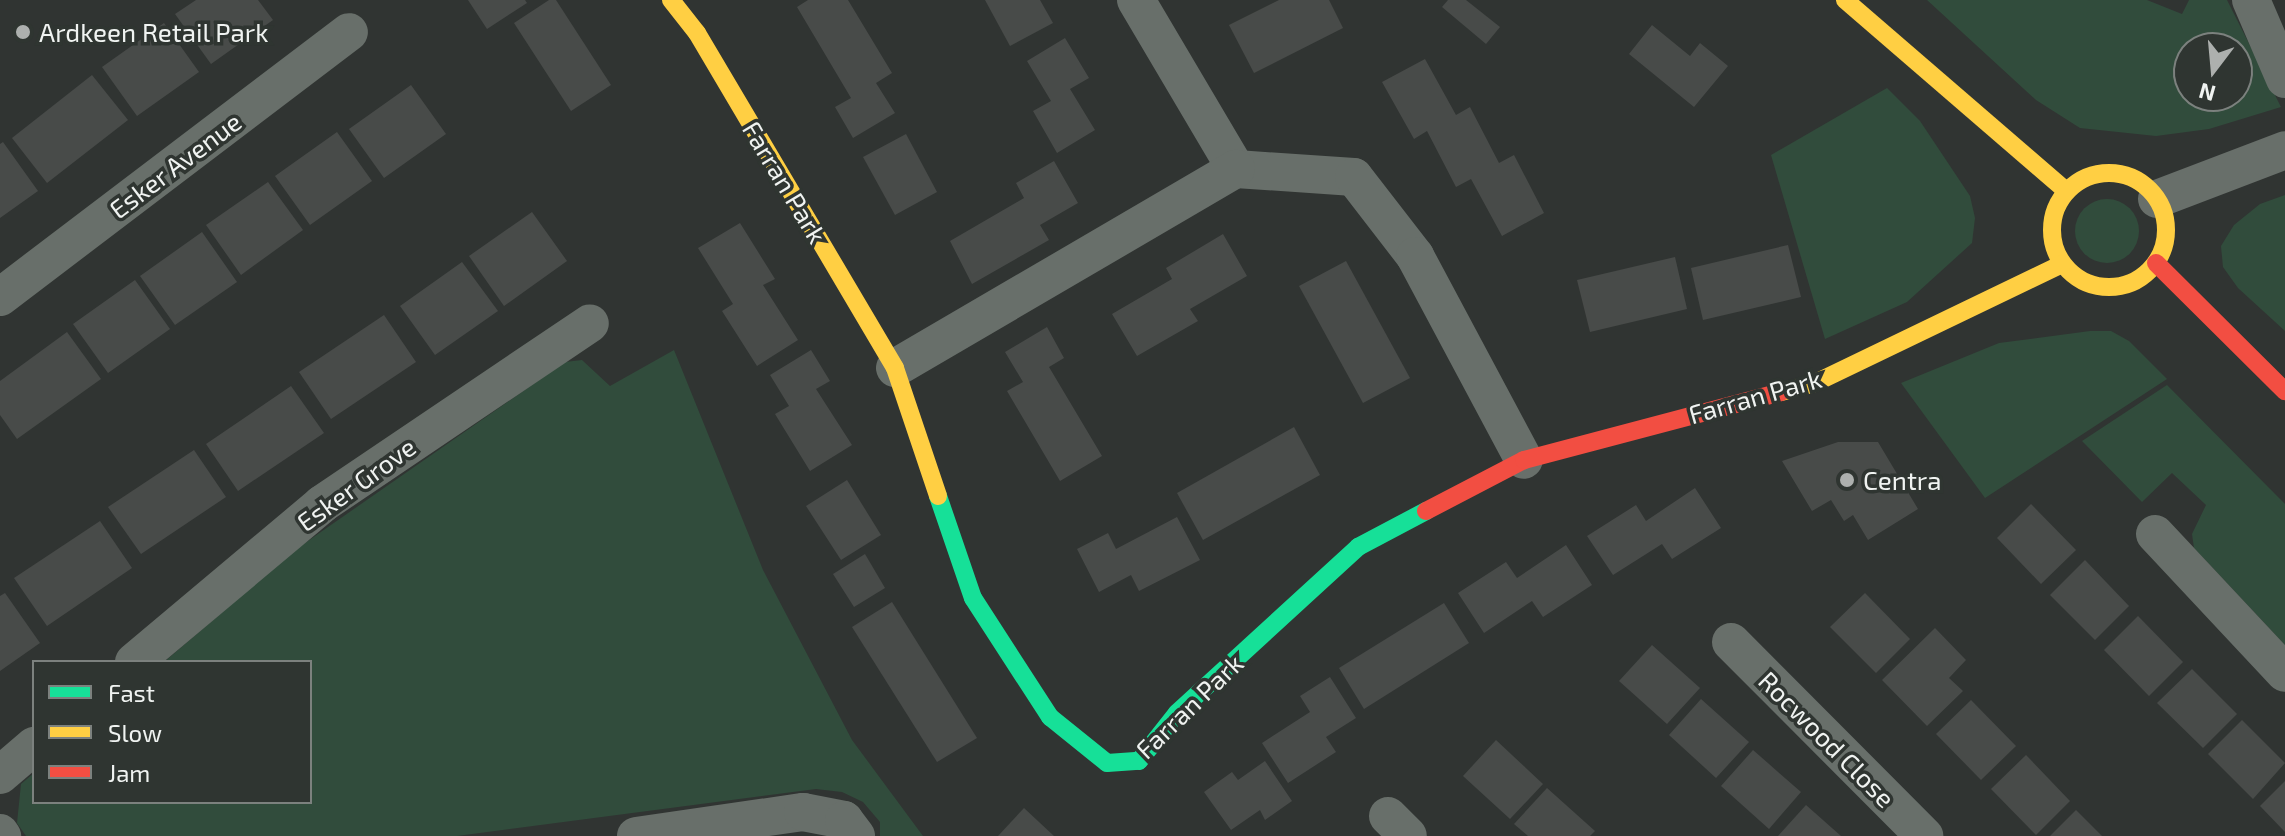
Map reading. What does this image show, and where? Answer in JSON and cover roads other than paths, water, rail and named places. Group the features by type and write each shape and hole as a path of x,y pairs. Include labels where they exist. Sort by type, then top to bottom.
{"street":[{"name":"Farran Park","path":"671,0 697,33 895,368 973,598 1050,717 1107,763 1139,761 1177,713 1358,547 1524,460 1815,383 2062,264"},
{"path":"1136,0 1236,169"},
{"path":"1845,0 2066,191"},
{"path":"2251,0 2285,79"},
{"name":"Esker Avenue","path":"0,297 349,32"},
{"path":"2157,199 2285,150"},
{"path":"895,368 1236,169 1354,177 1415,256 1524,460"},
{"path":"2111,173 2131,177 2157,199 2166,238 2156,263 2125,286 2105,288 2085,283 2062,264 2052,225 2066,191 2091,175 2111,173"},
{"path":"2156,263 2285,391"},
{"name":"Esker Grove","path":"136,660 322,504 590,323"},
{"path":"2155,534 2285,673"},
{"name":"Rocwood Close","path":"1731,642 1924,836"},
{"path":"0,775 32,748"},
{"path":"636,836 803,812 844,820 856,836"}],"place":[{"name":"Ardkeen Retail Park","path":"23,32"},
{"name":"Centra","path":"1847,480"}]}
